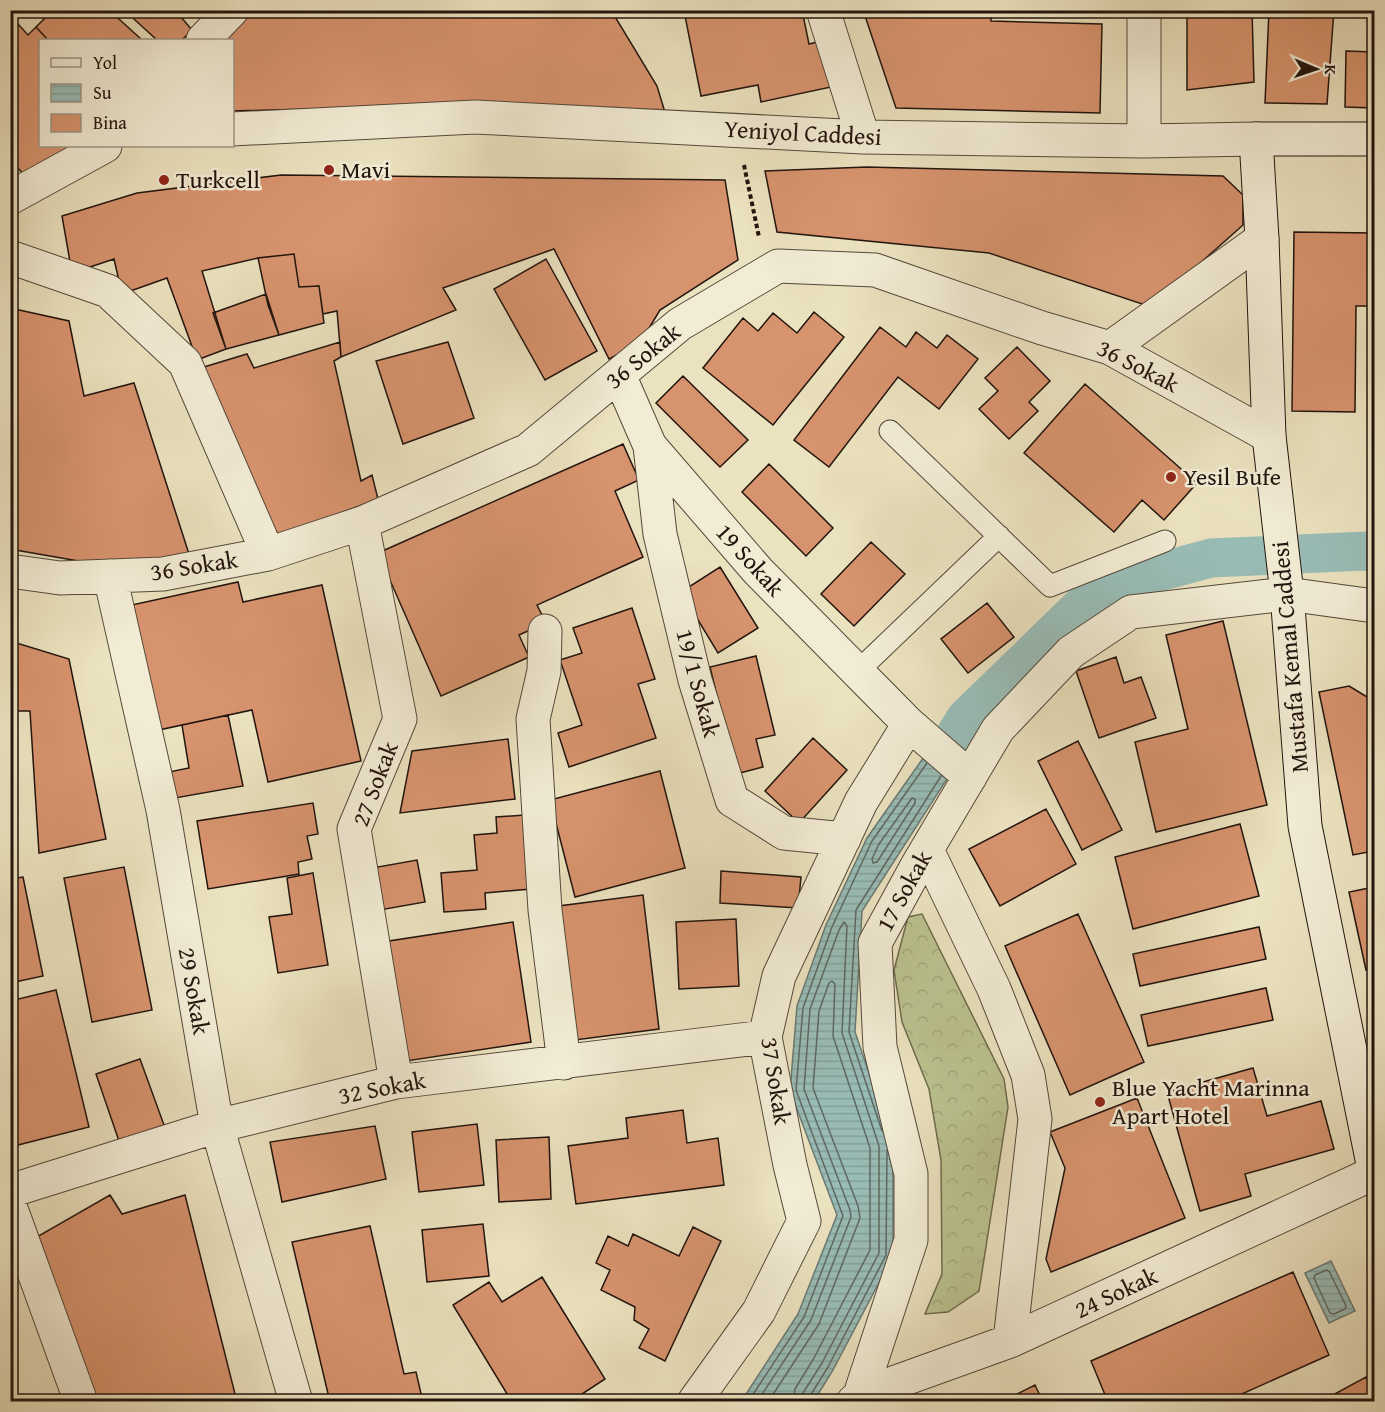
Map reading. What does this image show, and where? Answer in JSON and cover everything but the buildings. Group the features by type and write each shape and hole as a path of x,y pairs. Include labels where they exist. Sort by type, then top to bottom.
{"street":[{"path":"204,39 232,10"},
{"path":"823,10 863,136"},
{"path":"1144,10 1144,141"},
{"name":"Yeniyol Caddesi","path":"234,129 475,117 863,136 1144,141 1374,139"},
{"name":"Mustafa Kemal Caddesi","path":"1256,139 1269,436 1278,531 1287,594 1305,826 1374,1171"},
{"path":"17,184 103,147"},
{"path":"1110,348 1262,239"},
{"path":"10,257 108,291 185,363 268,554"},
{"name":"36 Sokak","path":"10,571 60,578 163,574 268,554 363,523 528,450 680,324 778,266 875,270 1042,328 1110,348 1269,436"},
{"name":"19 Sokak","path":"619,375 650,446 758,571 909,724 970,777"},
{"name":"19/1 Sokak","path":"650,446 660,534 695,680 732,800 784,832 844,839"},
{"name":"27 Sokak","path":"363,523 400,719 354,829 396,1082"},
{"name":"29 Sokak","path":"110,576 163,810 217,1126 296,1401"},
{"name":"17 Sokak","path":"856,1398 911,1240 911,1174 880,1047 876,943 998,729 1071,652 1131,612 1287,594 1374,606"},
{"path":"545,631 544,671 533,719 545,910 564,1063"},
{"name":"37 Sokak","path":"694,1401 759,1311 804,1221 790,1165 765,1037 779,976 861,802 909,724"},
{"path":"927,850 994,989 1028,1075 1035,1119 1010,1341"},
{"name":"32 Sokak","path":"10,1191 217,1126 396,1082 765,1037"},
{"name":"24 Sokak","path":"856,1398 1010,1341 1374,1171"},
{"path":"10,1206 81,1401"}],"lane":[{"path":"890,431 1050,586 1166,541"},
{"path":"857,672 999,536"}],"path":[{"path":"737,130 766,273"}],"green space":[{"path":"922,914 1004,1079 1008,1107 979,1291 948,1312 925,1314 942,1274 941,1160 929,1089 902,1022 894,970 908,917"}],"water":[{"path":"957,732 970,743 862,911 855,1032 893,1144 893,1256 833,1370 814,1401 741,1402 798,1314 837,1215 790,1091 797,1006 826,925 867,838 940,734"},
{"path":"1331,1261 1355,1311 1329,1323 1305,1273"}],"waterway":[{"path":"957,732 966,718 1100,588 1211,558 1366,551 1374,553"}],"place":[{"name":"Mavi","path":"329,170"},
{"name":"Turkcell","path":"164,180"},
{"name":"Yesil Bufe","path":"1171,477"},
{"name":"Blue Yacht Marinna Apart Hotel","path":"1100,1102"}]}
